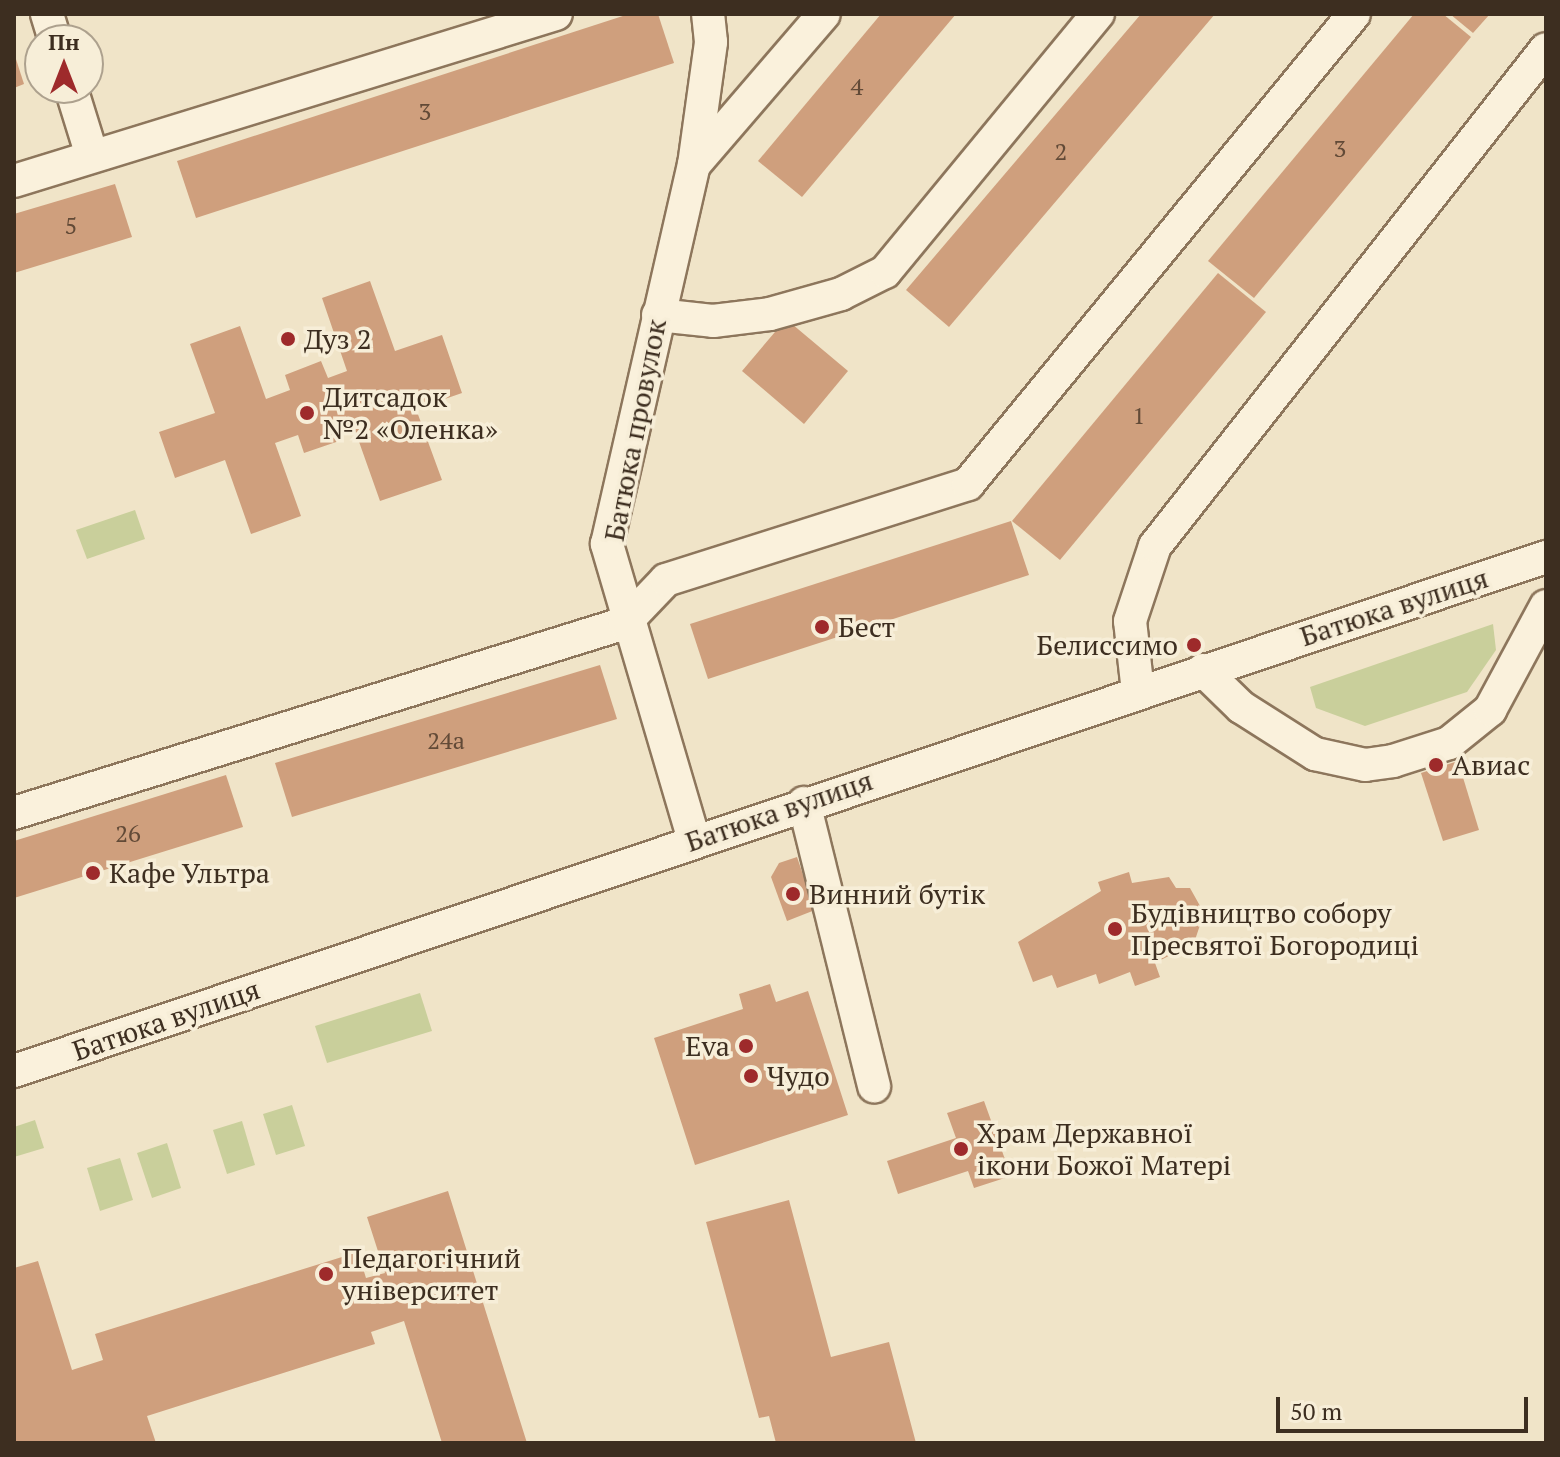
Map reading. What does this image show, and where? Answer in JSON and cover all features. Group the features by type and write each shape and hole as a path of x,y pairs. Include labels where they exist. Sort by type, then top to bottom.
{"street":[{"path":"14,181 556,14"},
{"name":"Батюка провулок","path":"694,840 625,623 607,544 694,165 711,42 708,14"},
{"path":"694,165 824,14"},
{"path":"658,315 713,321 770,314 841,294 885,272 1098,14"},
{"path":"14,813 625,623 666,580 968,484 1354,14"},
{"path":"1138,692 1130,621 1155,546 1546,49"},
{"path":"76,104 92,156"},
{"name":"Батюка вулиця","path":"14,1071 804,803 1546,557"},
{"path":"1203,670 1241,707 1304,749 1340,762 1393,761 1449,743 1490,710 1546,606"},
{"path":"804,803 874,1086"}],"green space":[{"path":"135,510 145,539 87,559 76,530"},
{"path":"1493,624 1496,650 1467,692 1365,726 1316,708 1310,687"},
{"path":"420,993 432,1031 327,1063 315,1026"},
{"path":"292,1105 305,1146 276,1155 263,1114"},
{"path":"35,1120 44,1148 14,1157 14,1127"},
{"path":"242,1121 255,1165 227,1174 213,1130"},
{"path":"167,1143 181,1188 152,1198 137,1153"},
{"path":"120,1158 133,1200 100,1211 87,1168"}],"building":[{"path":"629,14 658,14 674,63 196,218 177,161"},
{"path":"881,14 956,14 802,197 758,161"},
{"path":"1141,14 1215,14 949,327 906,290"},
{"path":"1414,14 1443,14 1471,37 1254,298 1208,261"},
{"path":"1450,14 1490,14 1473,33"},
{"path":"14,53 24,84 14,88"},
{"path":"115,184 132,237 14,273 14,214"},
{"path":"1218,273 1266,312 1060,560 1012,521"},
{"path":"370,281 395,351 442,335 462,393 416,409 442,480 380,501 352,422 337,427 342,440 304,453 298,435 275,443 301,516 251,534 225,460 175,478 159,432 215,413 190,344 240,326 266,399 290,390 285,375 321,361 328,378 347,371 322,298"},
{"path":"786,319 848,371 804,424 742,371"},
{"path":"1011,521 1029,575 708,679 690,624"},
{"path":"600,665 617,719 292,817 275,763"},
{"path":"1458,761 1479,830 1443,841 1421,773"},
{"path":"226,775 243,827 14,898 14,841"},
{"name":"Винний бутік","path":"797,857 815,910 787,921 771,877 779,863"},
{"name":"Будівництво собору Пресвятої Богородиці","path":"1129,872 1132,883 1169,877 1176,888 1190,888 1204,913 1194,943 1155,963 1160,977 1135,986 1130,972 1099,984 1096,974 1057,988 1052,975 1033,982 1018,942 1101,891 1098,882"},
{"name":"Чудо","path":"770,984 776,1002 808,991 848,1115 695,1165 654,1038 743,1009 739,994"},
{"name":"Храм Державної ікони Божої Матері","path":"984,1101 1011,1176 974,1188 968,1171 898,1194 887,1161 956,1138 947,1113"},
{"path":"448,1191 527,1443 442,1443 404,1321 371,1332 375,1344 147,1416 156,1443 14,1443 14,1268 38,1261 72,1370 103,1360 95,1334 358,1252 366,1278 385,1273 367,1217"},
{"path":"789,1200 831,1357 889,1342 916,1443 776,1443 769,1416 759,1418 706,1222"}],"place":[{"name":"Дуз 2","path":"288,339"},
{"name":"Дитсадок №2 «Оленка»","path":"307,413"},
{"name":"Бест","path":"822,627"},
{"name":"Белиссимо","path":"1194,645"},
{"name":"Авиас","path":"1436,765"},
{"name":"Кафе Ультра","path":"93,873"},
{"name":"Винний бутік","path":"793,894"},
{"name":"Будівництво собору Пресвятої Богородиці","path":"1115,929"},
{"name":"Eva","path":"746,1046"},
{"name":"Чудо","path":"751,1076"},
{"name":"Храм Державної ікони Божої Матері","path":"961,1149"},
{"name":"Педагогічний університет","path":"326,1274"}]}
